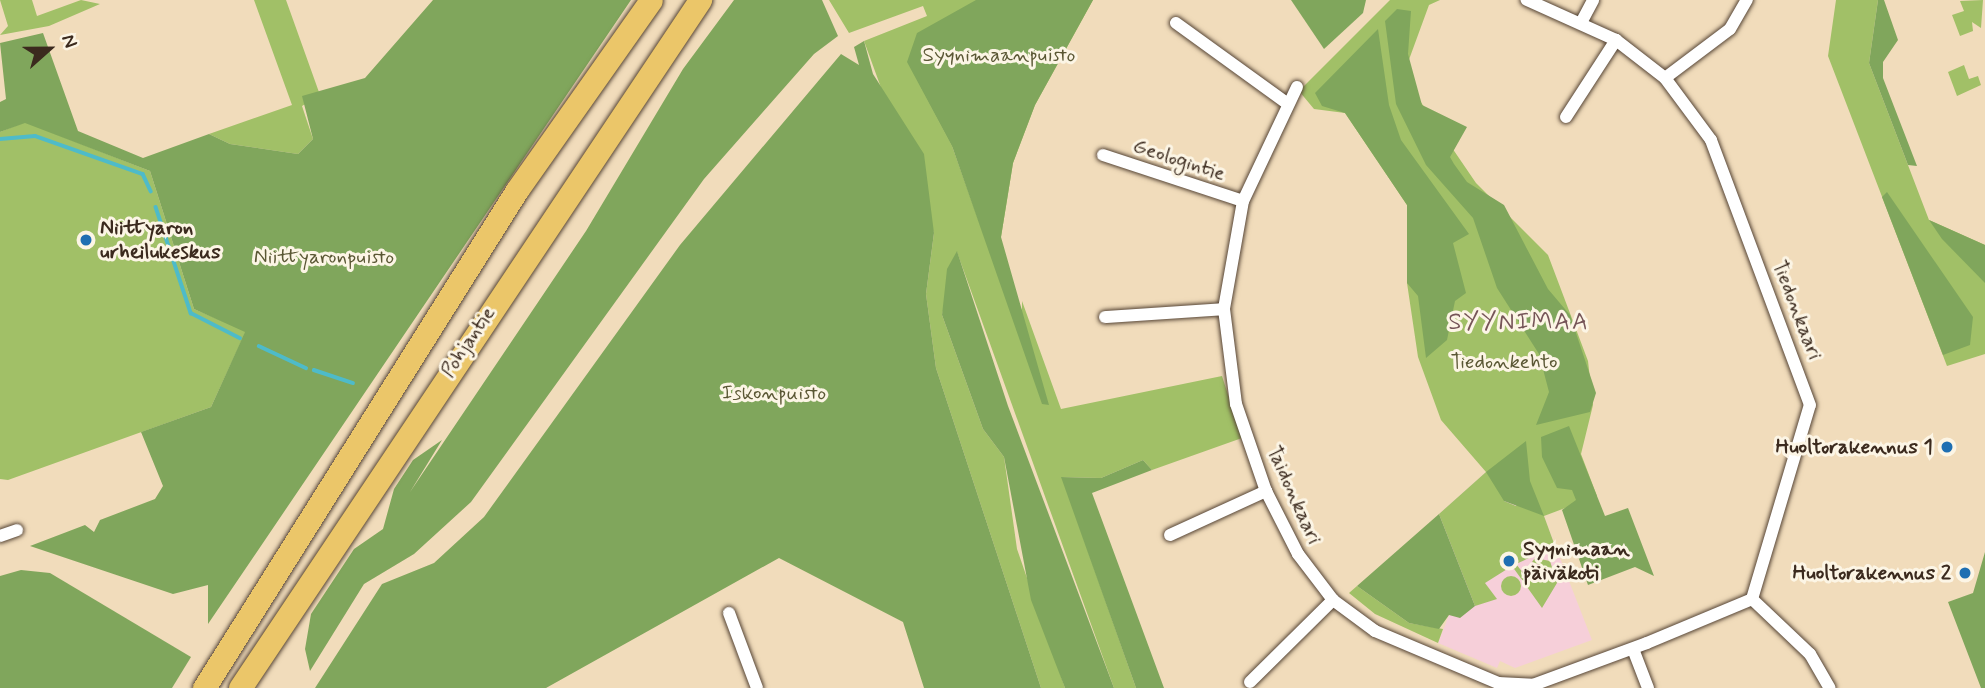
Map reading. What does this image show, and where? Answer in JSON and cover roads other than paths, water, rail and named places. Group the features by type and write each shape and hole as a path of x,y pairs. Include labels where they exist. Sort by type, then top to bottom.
{"highway":[{"name":"Pohjantie","path":"205,687 510,202 651,0"},
{"name":"Pohjantie","path":"240,688 701,0"}],"street":[{"name":"Tiedonkaari","path":"1527,0 1582,22 1616,40 1665,78 1712,140 1810,405 1752,599"},
{"path":"1582,22 1593,0"},
{"path":"1665,78 1730,29 1747,0"},
{"path":"1176,23 1288,104"},
{"path":"1566,117 1616,40"},
{"name":"Taidonkaari","path":"1297,87 1243,201 1224,309 1236,404 1266,491 1298,554 1333,600 1393,640 1509,685 1542,682 1633,649"},
{"name":"Geologintie","path":"1103,155 1243,201"},
{"path":"1105,317 1224,309"},
{"path":"1170,535 1266,491"},
{"path":"0,536 18,530"},
{"path":"1648,688 1633,649 1752,599 1810,654 1830,688"},
{"path":"1250,682 1333,600"},
{"path":"729,613 757,688"}],"waterway":[{"path":"0,139 35,136 143,174 151,191"},
{"path":"156,207 191,313 240,338"},
{"path":"259,346 306,368"},
{"path":"314,370 353,383"}],"place":[{"name":"Niittyaron urheilukeskus","path":"86,240"},
{"name":"Huoltorakennus 1","path":"1947,447"},
{"name":"Syynimaan päiväkoti","path":"1509,561"},
{"name":"Huoltorakennus 2","path":"1965,573"}],"district":[{"name":"SYYNIMAA","path":"1519,323"}],"park label":[{"name":"Syynimaanpuisto","path":"999,55"},
{"name":"Niittyaronpuisto","path":"324,257"},
{"name":"Tiedonkehto","path":"1504,362"},
{"name":"Iskonpuisto","path":"774,393"}]}
